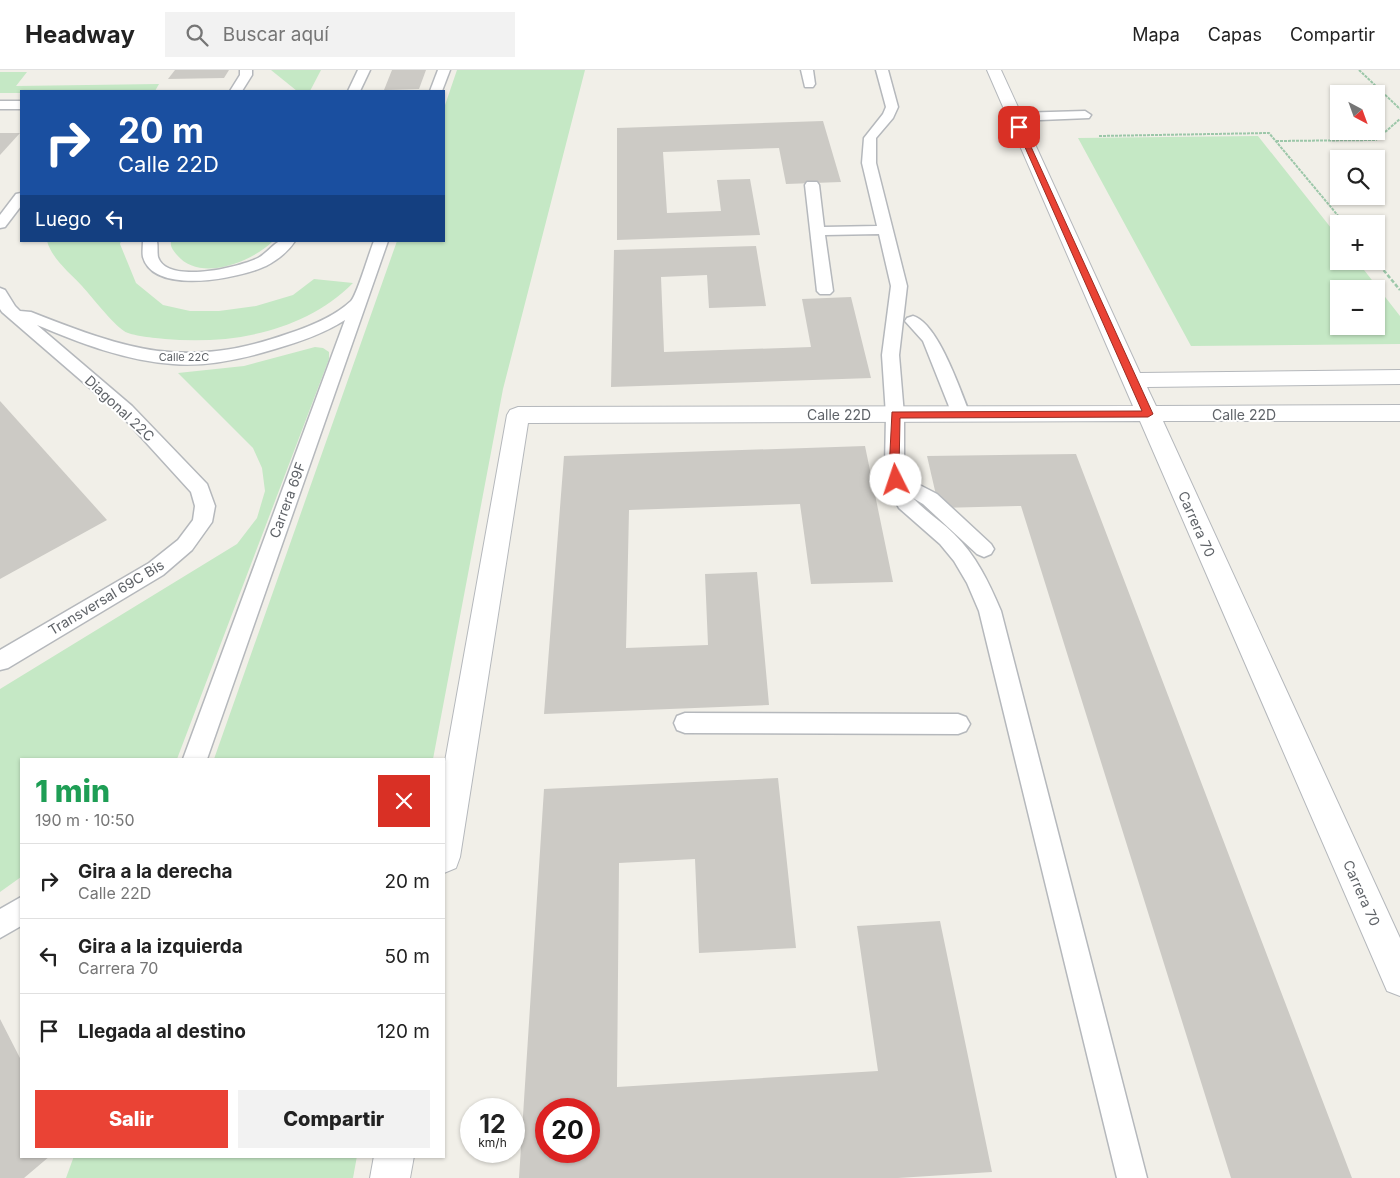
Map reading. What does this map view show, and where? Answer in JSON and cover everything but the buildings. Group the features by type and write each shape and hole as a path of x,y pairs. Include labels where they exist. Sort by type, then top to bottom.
{"street":[{"name":"Carrera 70","path":"994,70 1148,414 1394,953 1400,978"},
{"path":"1133,380 1400,377"},
{"name":"Calle 22D","path":"445,851 518,415 1400,413"},
{"path":"390,1178 394,1158"}],"lane":[{"path":"237,90 246,75 246,70"},
{"path":"354,90 364,70"},
{"path":"436,90 444,70"},
{"path":"807,70 809,84"},
{"path":"882,70 892,107 889,115 870,138 869,163 899,286 900,304 892,334 891,352 895,414 894,471 896,480 903,499 949,541 966,563 982,588 990,610 1132,1178"},
{"path":"0,105 20,106"},
{"path":"1015,117 1085,115"},
{"path":"812,185 825,291"},
{"path":"0,224 20,198"},
{"path":"817,231 885,230"},
{"path":"150,242 148,254 154,265 168,273 211,277 236,272 258,264 277,253 287,242"},
{"name":"Carrera 69F","path":"195,758 381,242"},
{"path":"0,293 8,309"},
{"name":"Calle 22C","path":"8,309 93,342 157,358 209,359 275,344 320,327 357,304"},
{"name":"Diagonal 22C","path":"8,309 126,410 200,488 205,506 202,522"},
{"path":"913,321 930,339 961,414"},
{"path":"896,480 930,500 984,549"},
{"name":"Transversal 69C Bis","path":"0,661 156,569 185,545 202,522"},
{"path":"685,723 958,724"},
{"path":"0,925 20,911"}],"path":[{"path":"1359,70 1400,108"},
{"path":"1275,141 1376,140 1400,119"},
{"path":"1092,136 1269,133 1337,215"},
{"path":"1383,270 1400,290"}],"green space":[{"path":"271,70 321,70 311,90 296,90"},
{"path":"457,70 585,70 503,389 433,758 214,758 397,242 445,242 445,105"},
{"path":"0,72 27,72 16,86 159,84 156,90 20,90 20,93 0,93"},
{"path":"1258,136 1330,227 1330,270 1364,270 1372,280 1330,280 1330,335 1385,335 1385,297 1400,316 1400,344 1191,346 1078,138"},
{"path":"47,242 121,242 136,283 163,305 190,311 219,311 256,306 293,295 314,279 353,283 334,300 312,313 289,324 265,332 215,340 165,339 124,331 57,260"},
{"path":"171,242 272,242 264,249 239,262 212,268 199,268 187,263 177,255"},
{"path":"315,347 323,348 329,352 329,359 177,758 20,758 20,878 0,892 0,689 237,544 257,518 265,491 262,468 253,448 178,373 244,366"},
{"path":"73,1158 357,1158 353,1178 66,1178"}],"route":[{"path":"896,480 894,471 895,414 1148,414 1019,127"}]}
